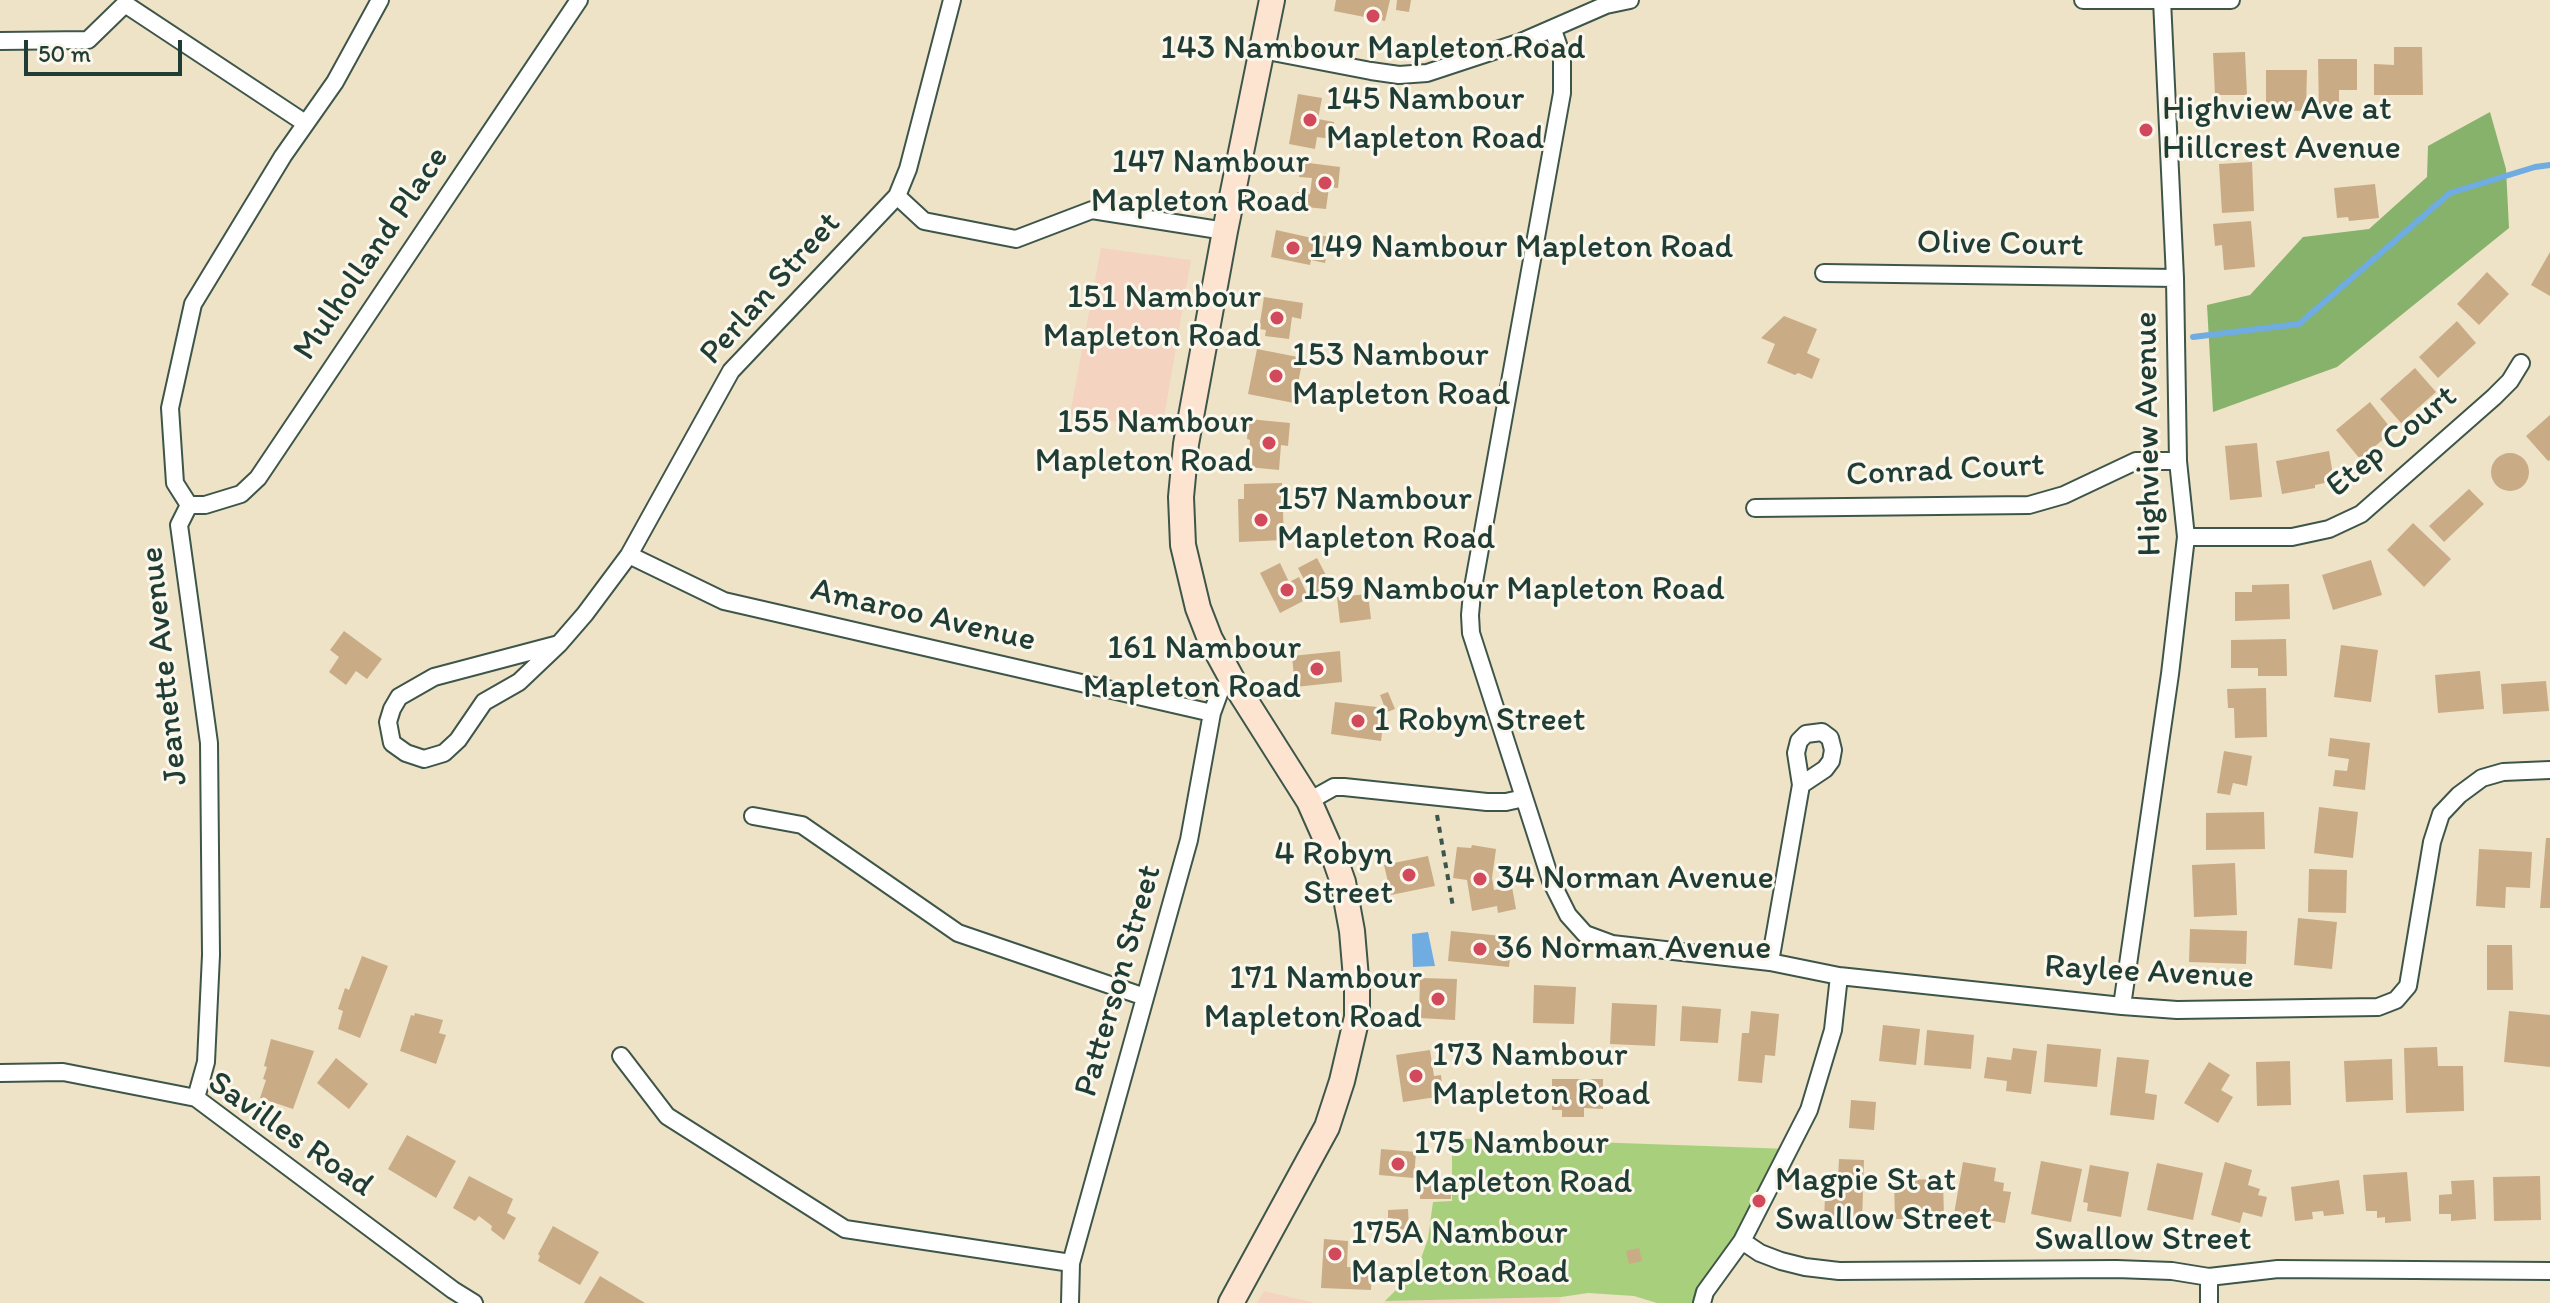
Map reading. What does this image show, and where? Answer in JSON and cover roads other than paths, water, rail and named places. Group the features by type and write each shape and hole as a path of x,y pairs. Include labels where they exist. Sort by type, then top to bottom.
{"main road":[{"path":"1231,1303 1327,1127 1357,1017 1355,959 1343,882 1318,817 1210,639 1198,608 1183,545 1181,519 1186,444 1272,0"}],"street":[{"name":"Jeanette Avenue","path":"196,1098 206,1062 211,955 209,758 179,525 189,505 175,483 170,408 193,304 305,123 335,82 380,0"},
{"name":"Mulholland Place","path":"189,505 205,505 241,494 258,478 579,0"},
{"path":"952,0 908,169 897,196 924,221 1016,239 1092,210 1225,231"},
{"path":"1581,17 1585,0"},
{"path":"1262,50 1399,75 1427,73 1553,30 1606,5 1630,0"},
{"path":"2083,0 2231,0"},
{"name":"Highview Avenue","path":"2122,1006 2170,674 2186,537 2178,461 2175,278 2162,0"},
{"path":"0,41 88,40 126,2 305,123"},
{"path":"1309,801 1334,787 1506,802 1524,798 1471,633 1470,615 1562,93 1562,56 1553,30"},
{"name":"Perlan Street","path":"559,644 434,677 399,697 388,722 392,743 406,753 424,759 444,753 458,740 484,702 519,682 559,644 629,555 731,371 897,196"},
{"name":"Olive Court","path":"1824,273 2175,278"},
{"name":"Etep Court","path":"2186,537 2292,537 2329,529 2361,514 2494,397 2510,381 2521,363"},
{"name":"Conrad Court","path":"1755,508 2029,505 2064,495 2136,461 2178,461"},
{"name":"Amaroo Avenue","path":"629,555 724,601 1212,713"},
{"name":"Patterson Street","path":"1070,1303 1071,1263 1189,840 1212,713 1220,691 1233,681"},
{"name":"Raylee Avenue","path":"1524,798 1559,899 1575,925 1585,934 1612,944 1770,962 1839,976 2122,1006 2177,1010 2345,1009 2378,1007 2396,1000 2408,986 2432,842 2441,814 2459,795 2482,778 2503,772 2550,770"},
{"path":"1770,962 1801,785"},
{"path":"753,816 802,825 958,933 1145,997"},
{"path":"1702,1303 1705,1292 1742,1241 1809,1110 1833,1030 1839,976"},
{"path":"621,1056 667,1116 845,1229 1071,1263"},
{"name":"Savilles Road","path":"0,1073 63,1072 196,1098 474,1303"},
{"name":"Swallow Street","path":"1742,1241 1760,1253 1781,1261 1839,1271 2116,1269 2172,1271 2209,1277 2278,1269 2550,1271"},
{"path":"2209,1277 2209,1303"}],"water":[{"path":"1428,932 1435,966 1413,967 1412,934"}],"waterway":[{"path":"2193,337 2299,324 2450,193 2550,165"}],"place":[{"name":"143 Nambour Mapleton Road","path":"1373,16"},
{"name":"145 Nambour Mapleton Road","path":"1310,120"},
{"name":"Highview Ave at Hillcrest Avenue","path":"2146,130"},
{"name":"147 Nambour Mapleton Road","path":"1325,183"},
{"name":"149 Nambour Mapleton Road","path":"1293,248"},
{"name":"151 Nambour Mapleton Road","path":"1277,318"},
{"name":"153 Nambour Mapleton Road","path":"1276,376"},
{"name":"155 Nambour Mapleton Road","path":"1269,443"},
{"name":"157 Nambour Mapleton Road","path":"1261,520"},
{"name":"159 Nambour Mapleton Road","path":"1287,590"},
{"name":"161 Nambour Mapleton Road","path":"1317,669"},
{"name":"1 Robyn Street","path":"1358,721"},
{"name":"4 Robyn Street","path":"1409,875"},
{"name":"34 Norman Avenue","path":"1480,879"},
{"name":"36 Norman Avenue","path":"1480,949"},
{"name":"171 Nambour Mapleton Road","path":"1438,999"},
{"name":"173 Nambour Mapleton Road","path":"1416,1076"},
{"name":"175 Nambour Mapleton Road","path":"1398,1164"},
{"name":"Magpie St at Swallow Street","path":"1759,1201"},
{"name":"175A Nambour Mapleton Road","path":"1335,1254"}]}
